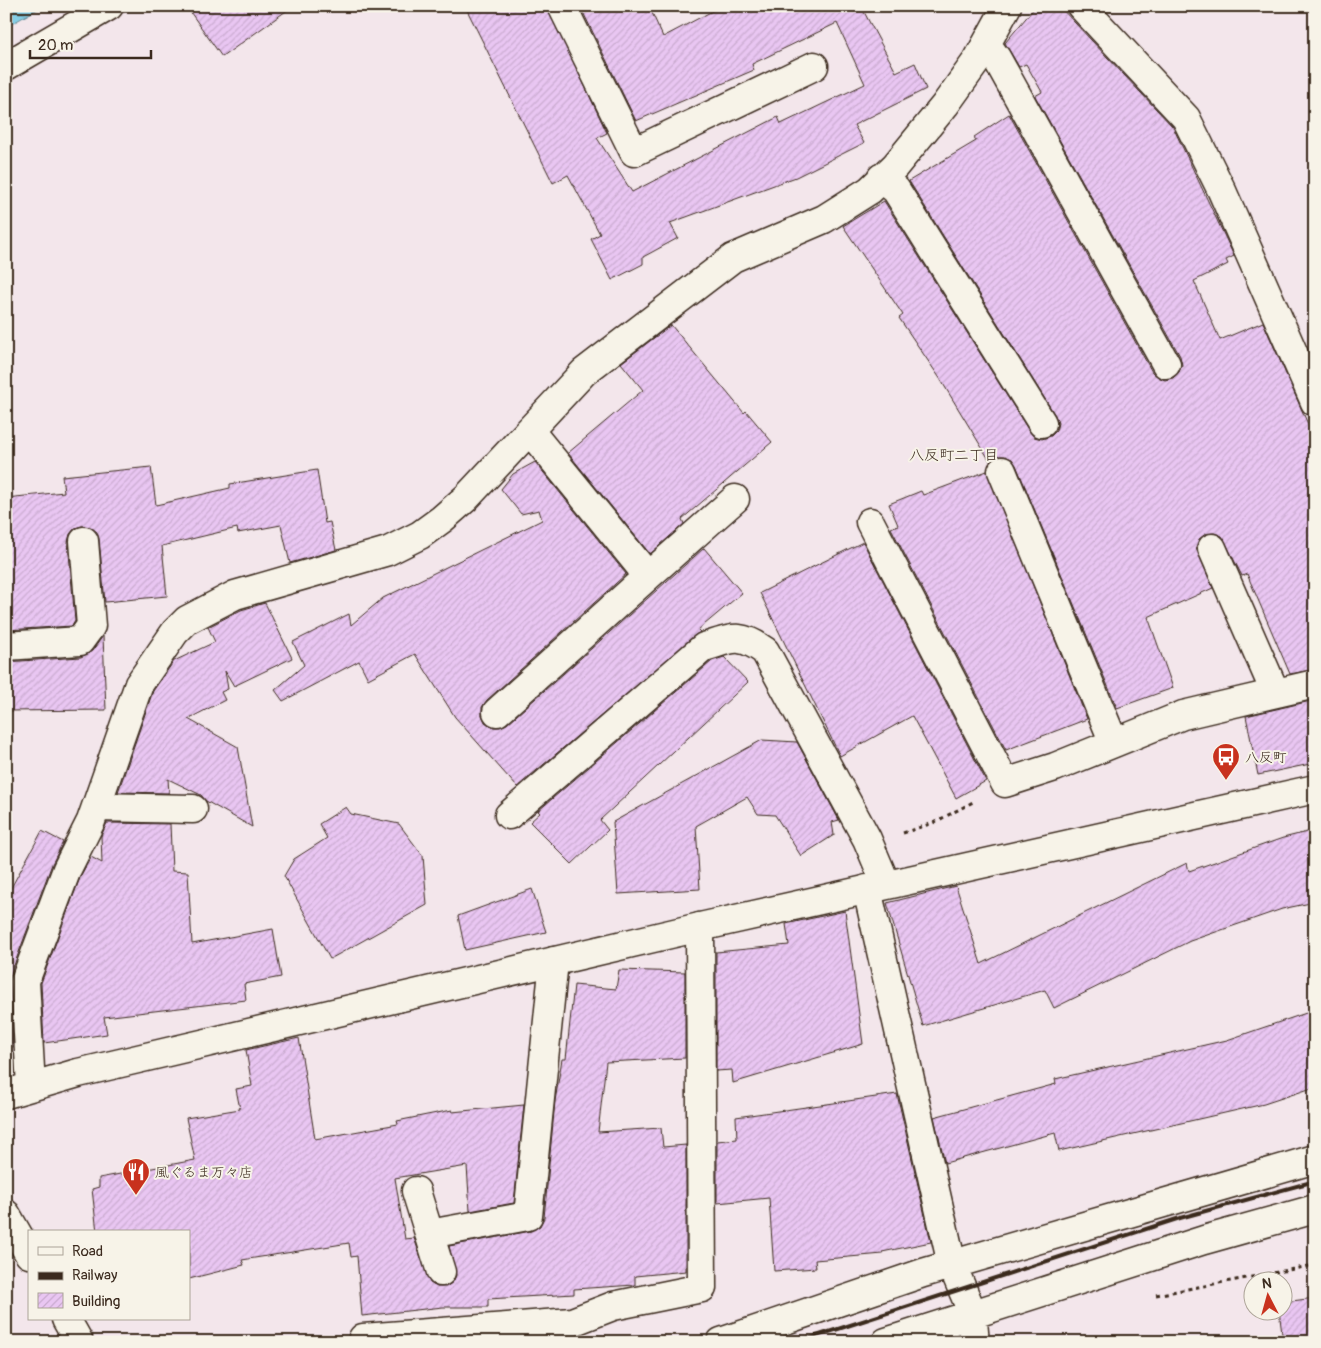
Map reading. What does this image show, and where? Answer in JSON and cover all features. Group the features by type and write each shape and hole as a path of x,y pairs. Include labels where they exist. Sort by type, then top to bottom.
{"street":[{"path":"6,66 109,6"},
{"path":"562,6 634,152 814,66"},
{"path":"1007,6 987,45 928,126 895,166 870,190 824,220 733,258 584,372 466,498 420,535 388,551 235,595 187,620 164,646 139,684 96,807 67,869 25,981 18,1090 700,927 1315,789"},
{"path":"1081,6 1186,118 1222,191 1315,402"},
{"path":"987,45 997,59 1166,364"},
{"path":"882,178 896,190 1042,423"},
{"path":"530,430 648,576"},
{"path":"1002,471 1114,743"},
{"path":"497,712 735,499"},
{"path":"870,522 1005,783 1055,768 1183,715 1274,692 1315,684"},
{"path":"6,646 80,641 90,626 84,540"},
{"path":"1212,548 1274,692"},
{"path":"509,815 704,647 735,637 752,642 765,651 869,844 952,1265 972,1312 976,1342"},
{"path":"96,807 193,809"},
{"path":"363,1338 572,1322 613,1306 702,1288 700,927"},
{"path":"429,1234 528,1216 554,961"},
{"path":"721,1342 952,1265 1315,1160"},
{"path":"416,1191 441,1272"},
{"path":"886,1342 972,1312 1204,1240 1315,1209"},
{"path":"6,1214 28,1252"},
{"path":"67,1320 79,1342"}],"path":[{"path":"869,844 933,823 999,789 1005,783"}],"water":[{"path":"6,6 43,6 6,27"}],"building":[{"path":"186,6 293,6 222,57"},
{"path":"465,6 547,6 607,133 597,138 632,192 778,117 781,124 865,84 837,23 752,64 754,70 636,121 580,6 649,6 663,37 722,6 871,6 863,10 896,72 915,63 926,89 854,125 864,143 796,177 670,223 678,238 643,257 643,264 612,280 591,239 600,234 568,175 553,183"},
{"path":"1036,6 1059,6 1173,127 1234,256 1226,260 1228,264 1194,281 1220,340 1263,322 1315,440 1315,669 1290,674 1247,574 1242,576 1222,536 1214,533 1206,534 1199,539 1196,547 1213,588 1148,617 1173,688 1117,708 1016,465 1012,459 1005,456 997,456 990,461 939,377 899,318 903,315 843,226 884,201 1029,431 1034,437 1042,439 1051,436 1056,431 1058,423 1055,415 909,181 976,141 974,137 1009,114 1152,372 1165,380 1173,378 1179,372 1182,365 1180,356 1035,96 1042,92 1026,64 1019,67 1005,43"},
{"path":"671,325 744,413 746,411 772,442 682,519 684,524 650,554 568,453 643,390 621,363"},
{"path":"535,462 626,574 487,700 482,707 482,715 485,722 492,727 500,727 507,724 704,548 742,593 698,630 700,632 517,787 455,717 415,654 368,679 359,661 283,701 275,690 304,665 293,642 349,614 351,625 383,598 542,520 539,510 521,514 501,489 513,474"},
{"path":"151,467 156,505 230,488 230,484 317,470 325,523 330,522 336,550 290,563 281,525 238,533 237,528 162,546 167,596 105,602 97,532 91,527 82,526 75,528 70,534 68,542 75,621 72,626 6,630 6,498 64,492 62,476"},
{"path":"987,471 1087,719 1006,750 891,528 898,525 889,504 921,491 923,495"},
{"path":"863,542 986,781 956,798 912,716 840,756 760,593"},
{"path":"265,603 292,658 234,686 225,671 228,689 221,692 225,700 188,719 238,747 252,827 206,801 201,795 168,779 169,793 118,792 153,691 174,661 215,642 208,627 241,610"},
{"path":"103,636 106,710 6,711 6,662 81,657 92,651"},
{"path":"724,657 748,682 600,820 608,830 572,864 530,822 540,813 538,811 712,661"},
{"path":"1315,700 1315,763 1258,775 1246,716"},
{"path":"762,740 797,742 839,820 832,822 834,835 801,856 775,815 758,814 747,797 696,826 700,889 618,894 613,822"},
{"path":"346,807 351,814 399,824 423,856 427,905 330,959 284,876 294,859 327,838 319,824"},
{"path":"107,823 170,824 172,871 188,872 192,944 273,929 281,977 244,984 246,1000 104,1017 107,1034 44,1043 41,983 81,875 91,857 102,863 101,836"},
{"path":"1315,830 1315,902 1282,909 1190,941 1054,1008 1045,990 923,1026 887,903 956,886 981,964 1187,863 1189,871 1283,838"},
{"path":"42,831 63,842 52,864 10,976 13,1047 6,1048 6,897"},
{"path":"532,889 546,932 465,950 458,916"},
{"path":"845,911 863,1044 733,1083 732,1070 716,1071 716,952 789,945 786,924"},
{"path":"619,970 685,972 685,1058 606,1062 598,1132 661,1128 663,1147 686,1145 686,1271 635,1276 635,1285 574,1289 574,1294 488,1299 488,1307 443,1307 362,1316 357,1256 351,1257 349,1243 242,1260 244,1265 190,1279 190,1230 97,1230 92,1189 99,1187 99,1178 195,1160 186,1118 240,1109 236,1089 252,1086 246,1050 299,1038 315,1139 398,1124 397,1121 452,1110 452,1112 524,1105 514,1203 470,1211 467,1166 395,1178 405,1239 414,1238 430,1283 437,1287 446,1287 453,1282 456,1275 449,1246 531,1231 540,1226 544,1218 555,1101 562,1059 566,1059 574,985 616,989"},
{"path":"1315,1010 1315,1087 1264,1104 1059,1151 1055,1133 945,1163 934,1117 1056,1084 1055,1079 1227,1040"},
{"path":"897,1094 931,1242 882,1252 883,1254 815,1260 816,1268 774,1271 769,1198 717,1203 717,1141 737,1139 736,1117"},
{"path":"1315,1298 1315,1342 1283,1342 1280,1320 1294,1320 1294,1301"}],"railway":[{"path":"798,1342 1180,1218 1315,1181"}],"place":[{"name":"八反町","path":"1226,781"},
{"name":"風ぐるま万々店","path":"136,1196"}],"district":[{"name":"八反町二丁目","path":"954,455"}]}
